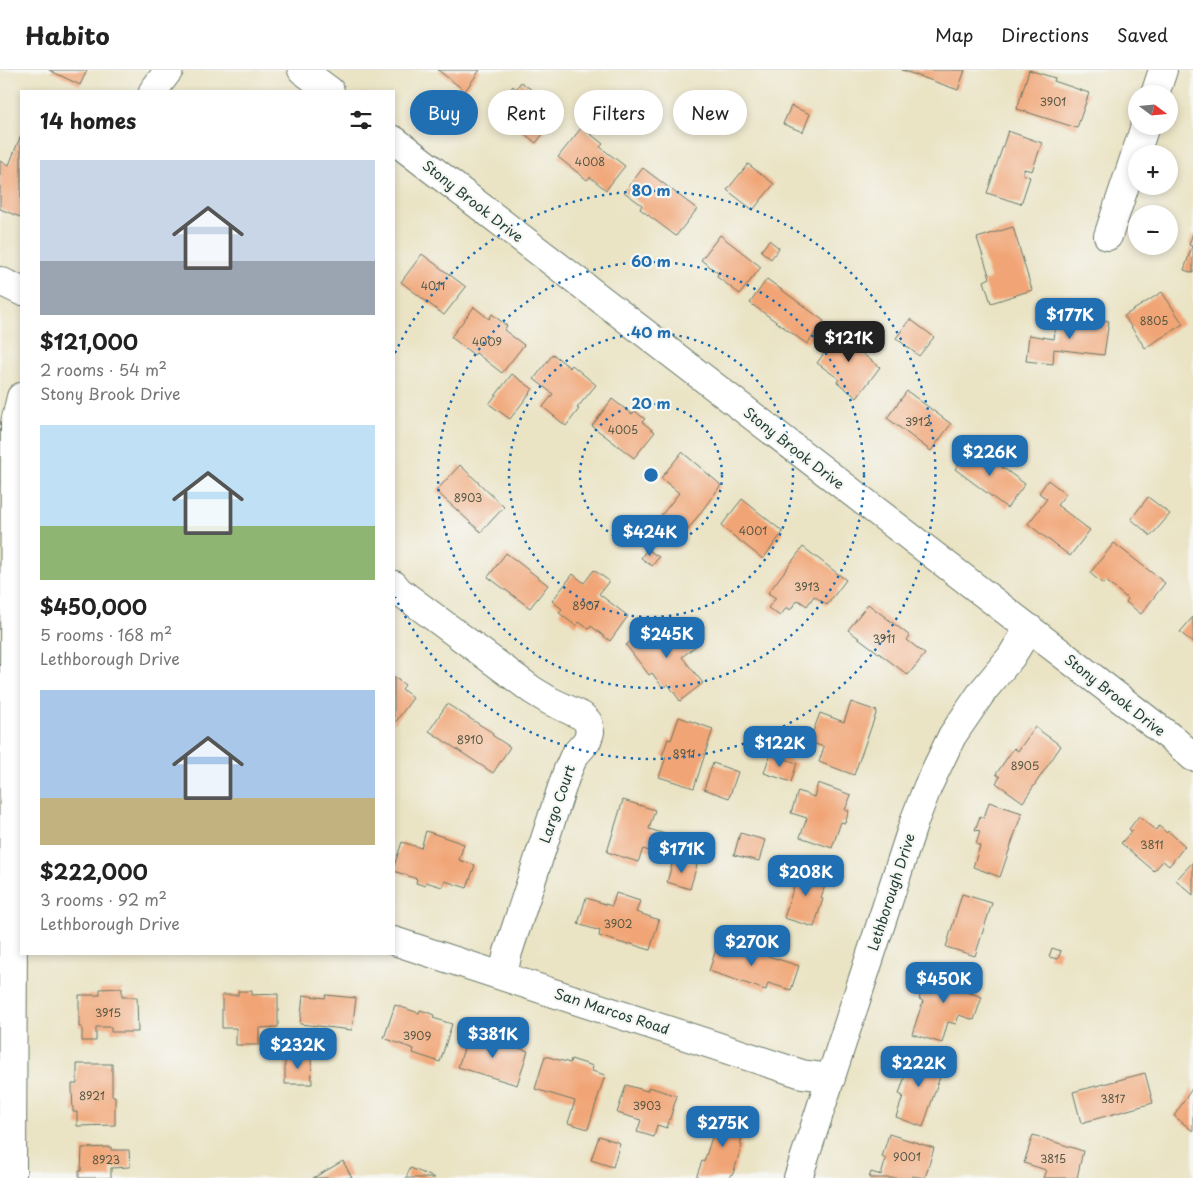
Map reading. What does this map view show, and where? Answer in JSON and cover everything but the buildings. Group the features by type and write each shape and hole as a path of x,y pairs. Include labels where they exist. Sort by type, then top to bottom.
{"street":[{"path":"154,90 169,70"},
{"path":"302,70 329,90"},
{"path":"1158,85 1163,70"},
{"path":"1108,236 1142,135"},
{"name":"Stony Brook Drive","path":"395,141 1029,628 1174,740 1193,757"},
{"path":"0,281 20,291"},
{"path":"12,1178 11,929 15,424 20,402"},
{"name":"Largo Court","path":"395,586 532,690 550,702 582,716 588,722 590,732 587,741 574,756 566,772 508,952 503,975"},
{"name":"Lethborough Drive","path":"798,1178 928,786 952,736 982,692 1011,657 1029,628"},
{"name":"San Marcos Road","path":"395,941 802,1074 831,1078"}]}
